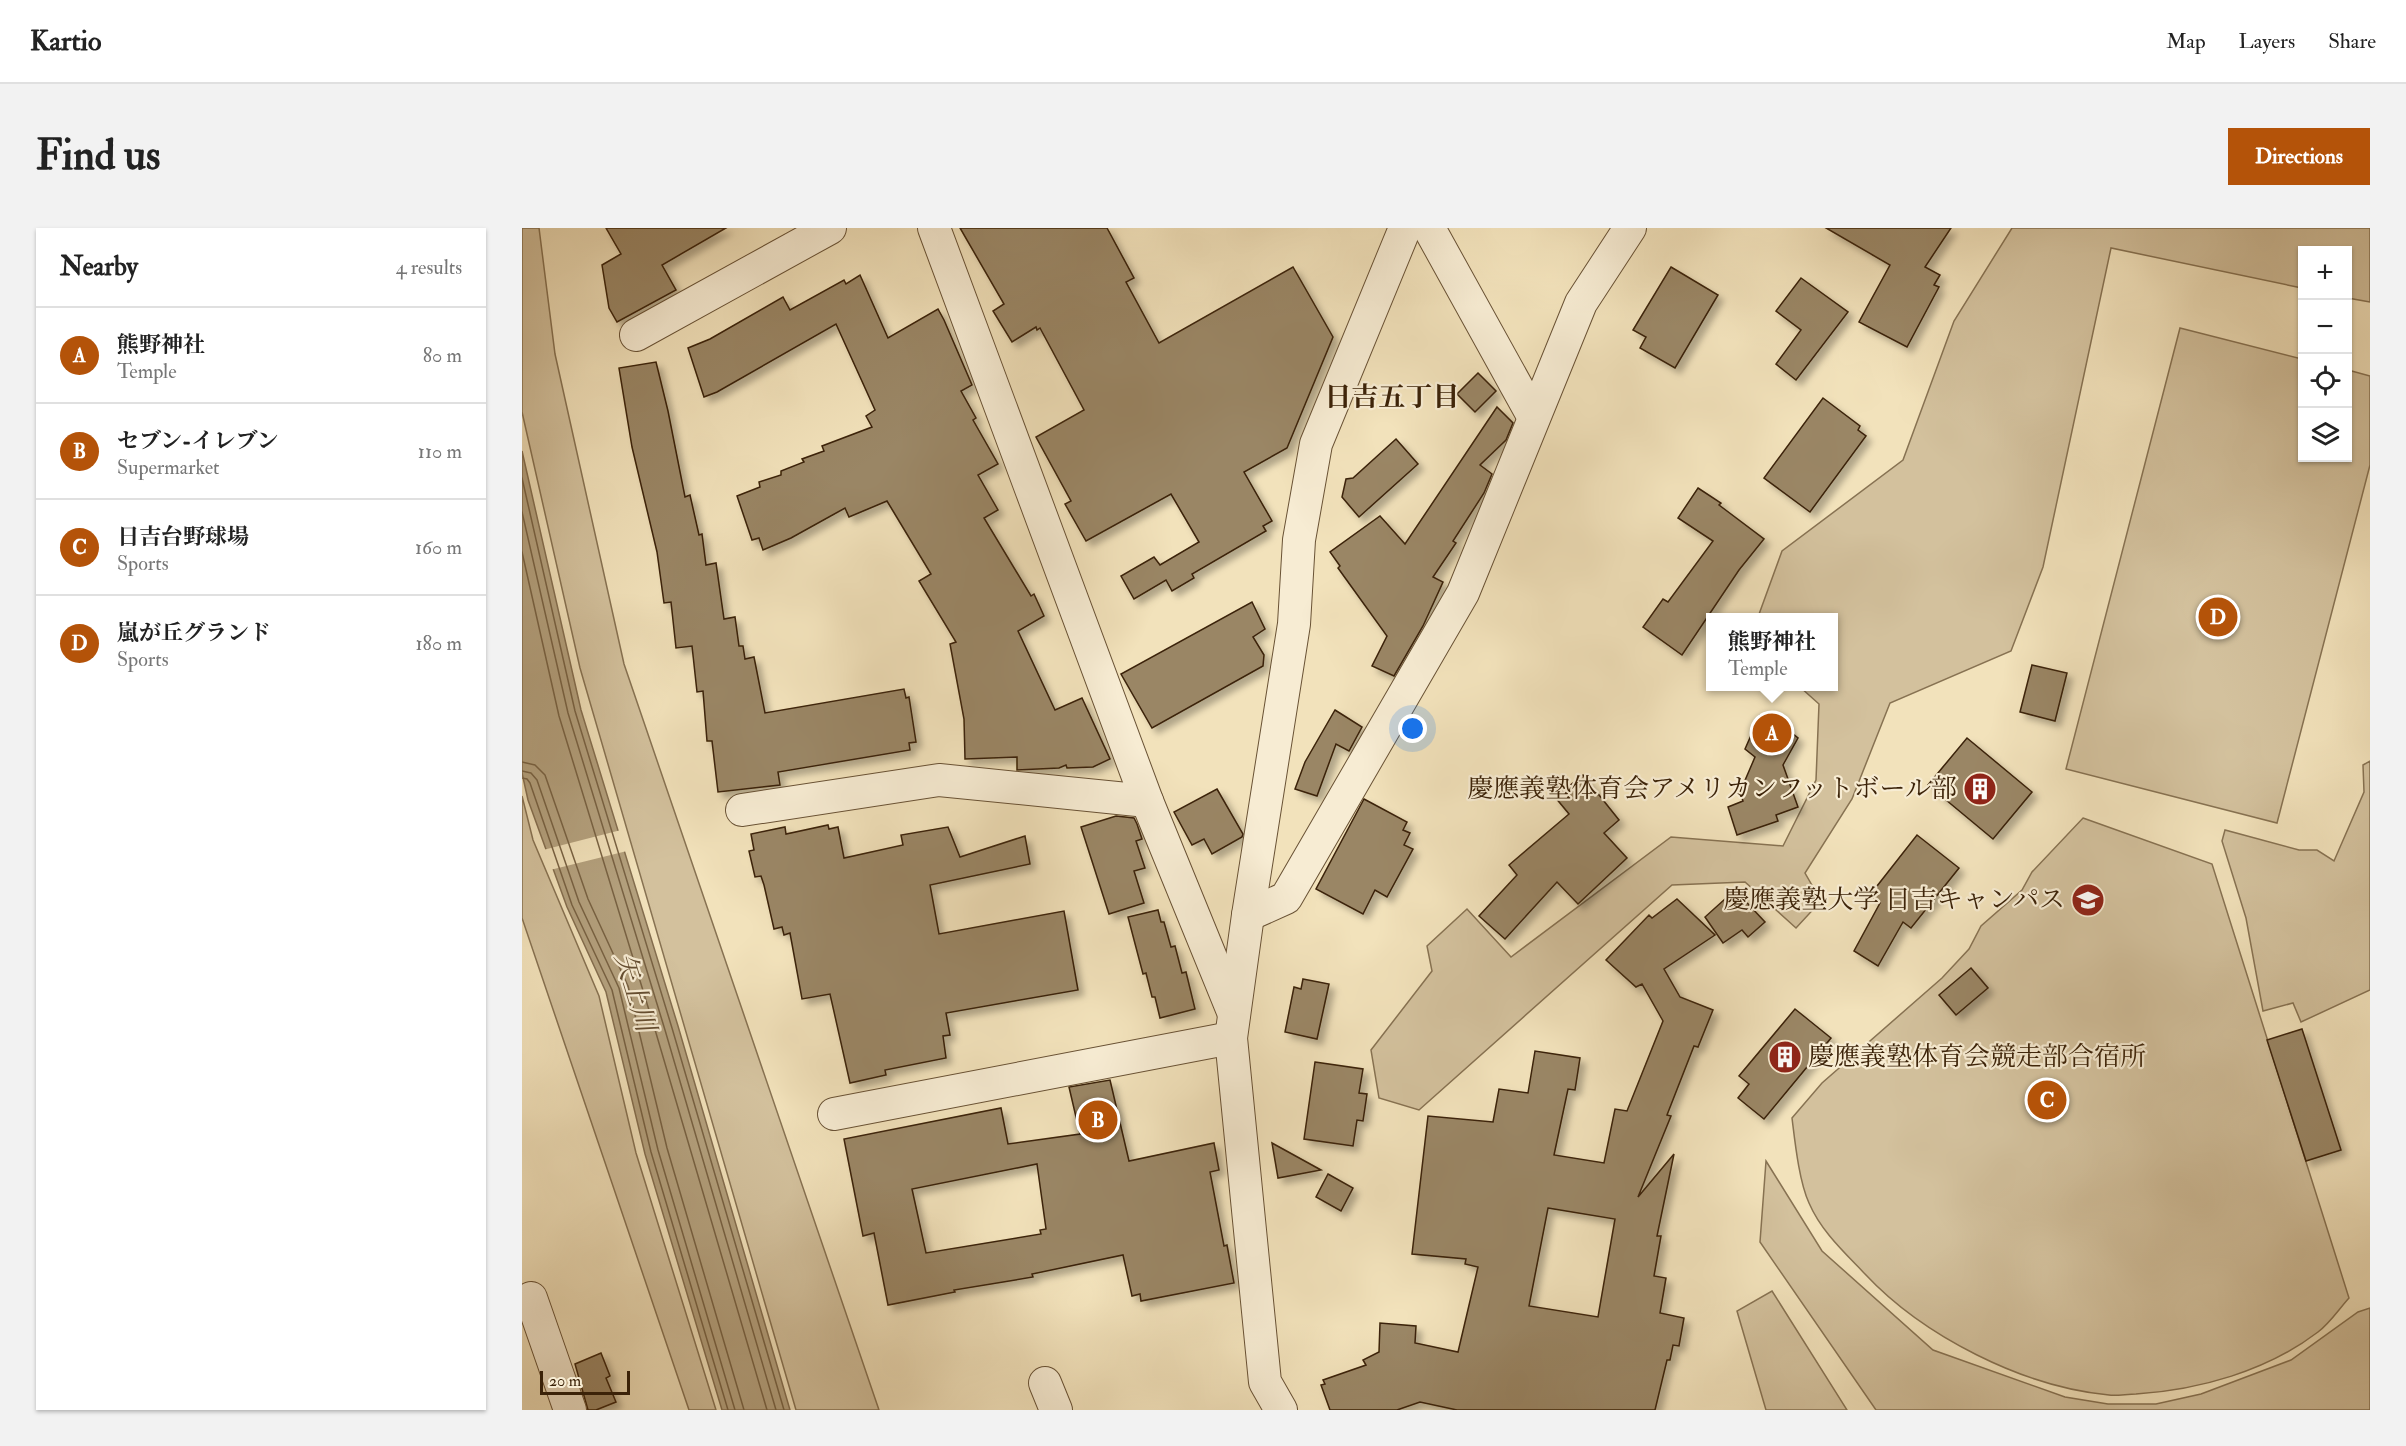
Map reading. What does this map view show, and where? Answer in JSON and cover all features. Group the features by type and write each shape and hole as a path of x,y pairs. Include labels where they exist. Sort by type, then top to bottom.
{"street":[{"path":"636,335 830,228"},
{"path":"934,228 1233,1027"},
{"path":"1281,1410 1265,1382 1233,1027 1248,915 1294,624 1299,540 1316,444 1406,228"},
{"path":"1429,228 1533,416"},
{"path":"1248,915 1286,898 1463,593 1533,416 1581,303 1630,228"},
{"path":"742,810 939,780 1147,801"},
{"path":"834,1114 1233,1027"},
{"path":"531,1298 570,1410"}],"shaded area":[{"path":"522,228 539,228 555,354 624,664 879,1410 796,1410 580,668 522,412"},
{"path":"2012,228 2370,228 2370,302 2352,299 2352,246 2298,246 2298,287 2111,248 2043,567 2011,651 1890,703 1852,799 1805,873 1821,901 1796,928 1745,882 1672,885 1419,1110 1379,1098 1371,1050 1432,971 1427,946 1467,909 1511,957 1671,837 1783,846 1816,780 1819,704 1804,691 1838,691 1838,613 1759,613 1782,551 1903,460 1954,321"},
{"path":"2180,328 2298,358 2298,462 2352,462 2352,371 2370,376 2370,465 2277,823 2066,769"},
{"path":"2370,761 2370,990 2301,1022 2293,1003 2263,1011 2246,918 2222,841 2225,830 2299,850 2317,850 2334,861 2364,792 2363,765"},
{"path":"522,796 533,840 599,996 636,1153 716,1410 689,1410 522,918"},
{"path":"2083,818 2212,864 2349,1298 2322,1328 2277,1358 2255,1368 2208,1383 2160,1392 2109,1395 2076,1390 2043,1381 2009,1370 1976,1355 1916,1318 1865,1274 1820,1223 1809,1203 1803,1184 1792,1118 1822,1083 1942,978 1969,949 1981,926 2022,890 2032,872"},
{"path":"1766,1161 1822,1251 1933,1350 2065,1397 2108,1404 2156,1404 2201,1394 2291,1360 2358,1312 2370,1308 2370,1410 1876,1410 1760,1242"},
{"path":"1772,1291 1847,1410 1766,1410 1737,1311"}],"water":[{"name":"矢上川","path":"522,451 581,710 678,1026 790,1410 722,1410 645,1154 606,992 567,907 528,800 522,773"}],"pier":[{"path":"621,830 627,851 550,870 543,850"}],"building":[{"path":"606,228 726,228 662,265 676,290 617,322 609,308 602,265 621,254"},
{"path":"960,228 1107,228 1134,278 1126,282 1159,343 1293,267 1333,337 1287,448 1244,472 1272,521 1263,526 1266,531 1192,574 1194,578 1172,591 1166,580 1134,599 1121,576 1154,557 1160,565 1199,542 1171,494 1086,541 1065,504 1071,501 1036,437 1084,410 1040,328 1037,330 1036,327 1012,342 993,311 1004,304"},
{"path":"1826,228 1951,228 1925,267 1940,275 1934,285 1939,287 1907,347 1859,322 1890,265"},
{"path":"1671,267 1718,295 1675,368 1640,348 1646,337 1633,330"},
{"path":"860,275 888,338 938,309 944,320 972,385 961,391 976,418 973,420 998,464 978,475 998,510 984,518 1031,596 1034,594 1044,616 1018,631 1055,710 1082,698 1110,759 1093,767 1067,768 1066,765 1059,768 1017,770 1017,757 965,759 964,719 950,644 956,642 919,581 931,574 887,501 849,517 845,508 791,538 763,550 759,538 752,540 737,496 760,487 759,482 781,475 781,471 804,462 802,459 824,451 822,446 872,427 866,416 875,410 836,324 717,392 704,397 688,348 710,339 783,297 790,310 844,280 846,284"},
{"path":"1801,278 1848,312 1796,380 1776,364 1801,330 1776,311"},
{"path":"656,362 685,497 690,495 699,535 702,534 706,565 716,563 724,619 735,617 739,646 743,646 745,659 754,657 765,713 904,689 906,698 909,697 916,742 909,743 910,750 778,772 780,785 718,792 712,741 707,741 703,691 697,692 692,646 676,648 671,602 664,603 657,552 632,447 619,368"},
{"path":"1478,373 1496,391 1475,412 1457,394"},
{"path":"1823,398 1860,426 1858,430 1866,436 1810,512 1764,478"},
{"path":"1497,407 1513,423 1506,440 1480,465 1492,474 1484,493 1453,541 1456,543 1433,577 1443,582 1423,626 1394,676 1372,666 1387,636 1338,568 1340,566 1330,552 1380,516 1405,544"},
{"path":"1396,439 1418,464 1359,517 1342,497 1346,479 1353,478"},
{"path":"1698,488 1721,503 1719,505 1764,539 1739,570 1710,613 1706,613 1706,619 1682,655 1643,627 1663,599 1668,602 1713,541 1678,518"},
{"path":"1252,602 1265,629 1253,637 1264,655 1263,666 1152,728 1121,674"},
{"path":"2032,665 2067,673 2055,721 2020,712"},
{"path":"1335,710 1362,727 1349,751 1336,744 1317,796 1295,789 1305,762"},
{"path":"1760,715 1770,721 1772,717 1798,738 1783,765 1798,807 1776,815 1778,821 1737,835 1728,807 1743,801 1740,792 1755,757 1745,749"},
{"name":"慶應義塾体育会アメリカンフットボール部","path":"1967,738 2032,792 1993,839 1928,785"},
{"path":"1583,775 1619,820 1604,833 1627,858 1578,904 1557,882 1505,939 1479,916 1517,875 1509,865 1569,814 1555,797"},
{"path":"1217,789 1243,834 1242,837 1212,854 1204,839 1192,845 1174,812"},
{"path":"1364,799 1407,822 1403,830 1410,833 1404,845 1413,849 1387,897 1375,890 1363,914 1316,889"},
{"path":"1116,816 1134,818 1142,839 1136,841 1145,868 1134,871 1144,903 1109,914 1081,827"},
{"path":"828,825 829,829 838,827 844,858 903,845 901,835 948,827 960,857 1025,836 1030,864 930,885 939,934 1064,911 1078,990 946,1013 950,1035 943,1036 946,1058 885,1070 886,1075 850,1083 830,994 802,999 790,933 784,935 782,927 774,929 764,885 761,876 755,877 749,851 754,850 751,834 785,827 786,834"},
{"path":"1917,835 1959,868 1911,928 1903,922 1878,966 1854,951 1880,903 1870,895"},
{"path":"1735,890 1765,922 1748,937 1742,930 1723,943 1705,917"},
{"path":"1677,899 1715,935 1664,969 1680,997 1713,1010 1698,1047 1694,1046 1667,1115 1671,1116 1638,1197 1674,1154 1657,1236 1661,1236 1654,1276 1666,1278 1660,1313 1684,1318 1679,1346 1673,1345 1670,1360 1667,1360 1655,1410 1457,1410 1420,1402 1397,1410 1330,1410 1321,1385 1325,1384 1323,1380 1366,1365 1363,1360 1379,1352 1380,1323 1416,1326 1415,1343 1458,1352 1478,1267 1465,1264 1466,1259 1412,1254 1428,1116 1493,1122 1499,1089 1528,1093 1535,1051 1580,1058 1575,1090 1568,1089 1554,1155 1604,1163 1615,1109 1627,1111 1663,1021 1642,984 1636,987 1606,960 1649,915 1652,918","holes":["1548,1208 1615,1219 1598,1317 1529,1306"]},
{"path":"1158,910 1171,947 1175,946 1182,973 1186,972 1195,1009 1160,1018 1146,973 1143,974 1128,917"},
{"path":"1971,968 1988,988 1956,1015 1939,995"},
{"path":"1303,979 1329,984 1317,1039 1285,1032 1294,987 1301,989"},
{"name":"慶應義塾体育会競走部合宿所","path":"1795,1009 1831,1038 1764,1119 1738,1098 1749,1084 1739,1076"},
{"path":"2302,1029 2341,1150 2306,1161 2267,1040"},
{"path":"1315,1062 1363,1069 1359,1093 1367,1094 1363,1121 1357,1120 1353,1146 1304,1139"},
{"path":"1110,1080 1129,1161 1214,1143 1219,1170 1210,1172 1224,1246 1227,1245 1234,1283 1141,1301 1140,1294 1132,1296 1123,1255 1032,1274 1033,1277 954,1290 955,1292 888,1305 874,1233 863,1236 844,1139 1001,1108 1008,1144 1080,1134 1069,1087","holes":["1037,1164 1046,1229 1040,1230 1041,1234 926,1253 912,1189"]},
{"path":"1272,1143 1321,1170 1278,1178"},
{"path":"1328,1174 1353,1188 1341,1211 1316,1197"},
{"path":"601,1353 610,1376 606,1378 616,1402 596,1410 588,1410 575,1364"}],"place":[{"name":"嵐が丘グランド","path":"2218,617"},
{"name":"熊野神社","path":"1772,733"},
{"name":"慶應義塾体育会アメリカンフットボール部","path":"1980,789"},
{"name":"慶應義塾大学 日吉キャンパス","path":"2088,900"},
{"name":"慶應義塾体育会競走部合宿所","path":"1785,1057"},
{"name":"日吉台野球場","path":"2047,1100"},
{"name":"セブン-イレブン","path":"1098,1120"}],"district":[{"name":"日吉五丁目","path":"1392,397"}]}
